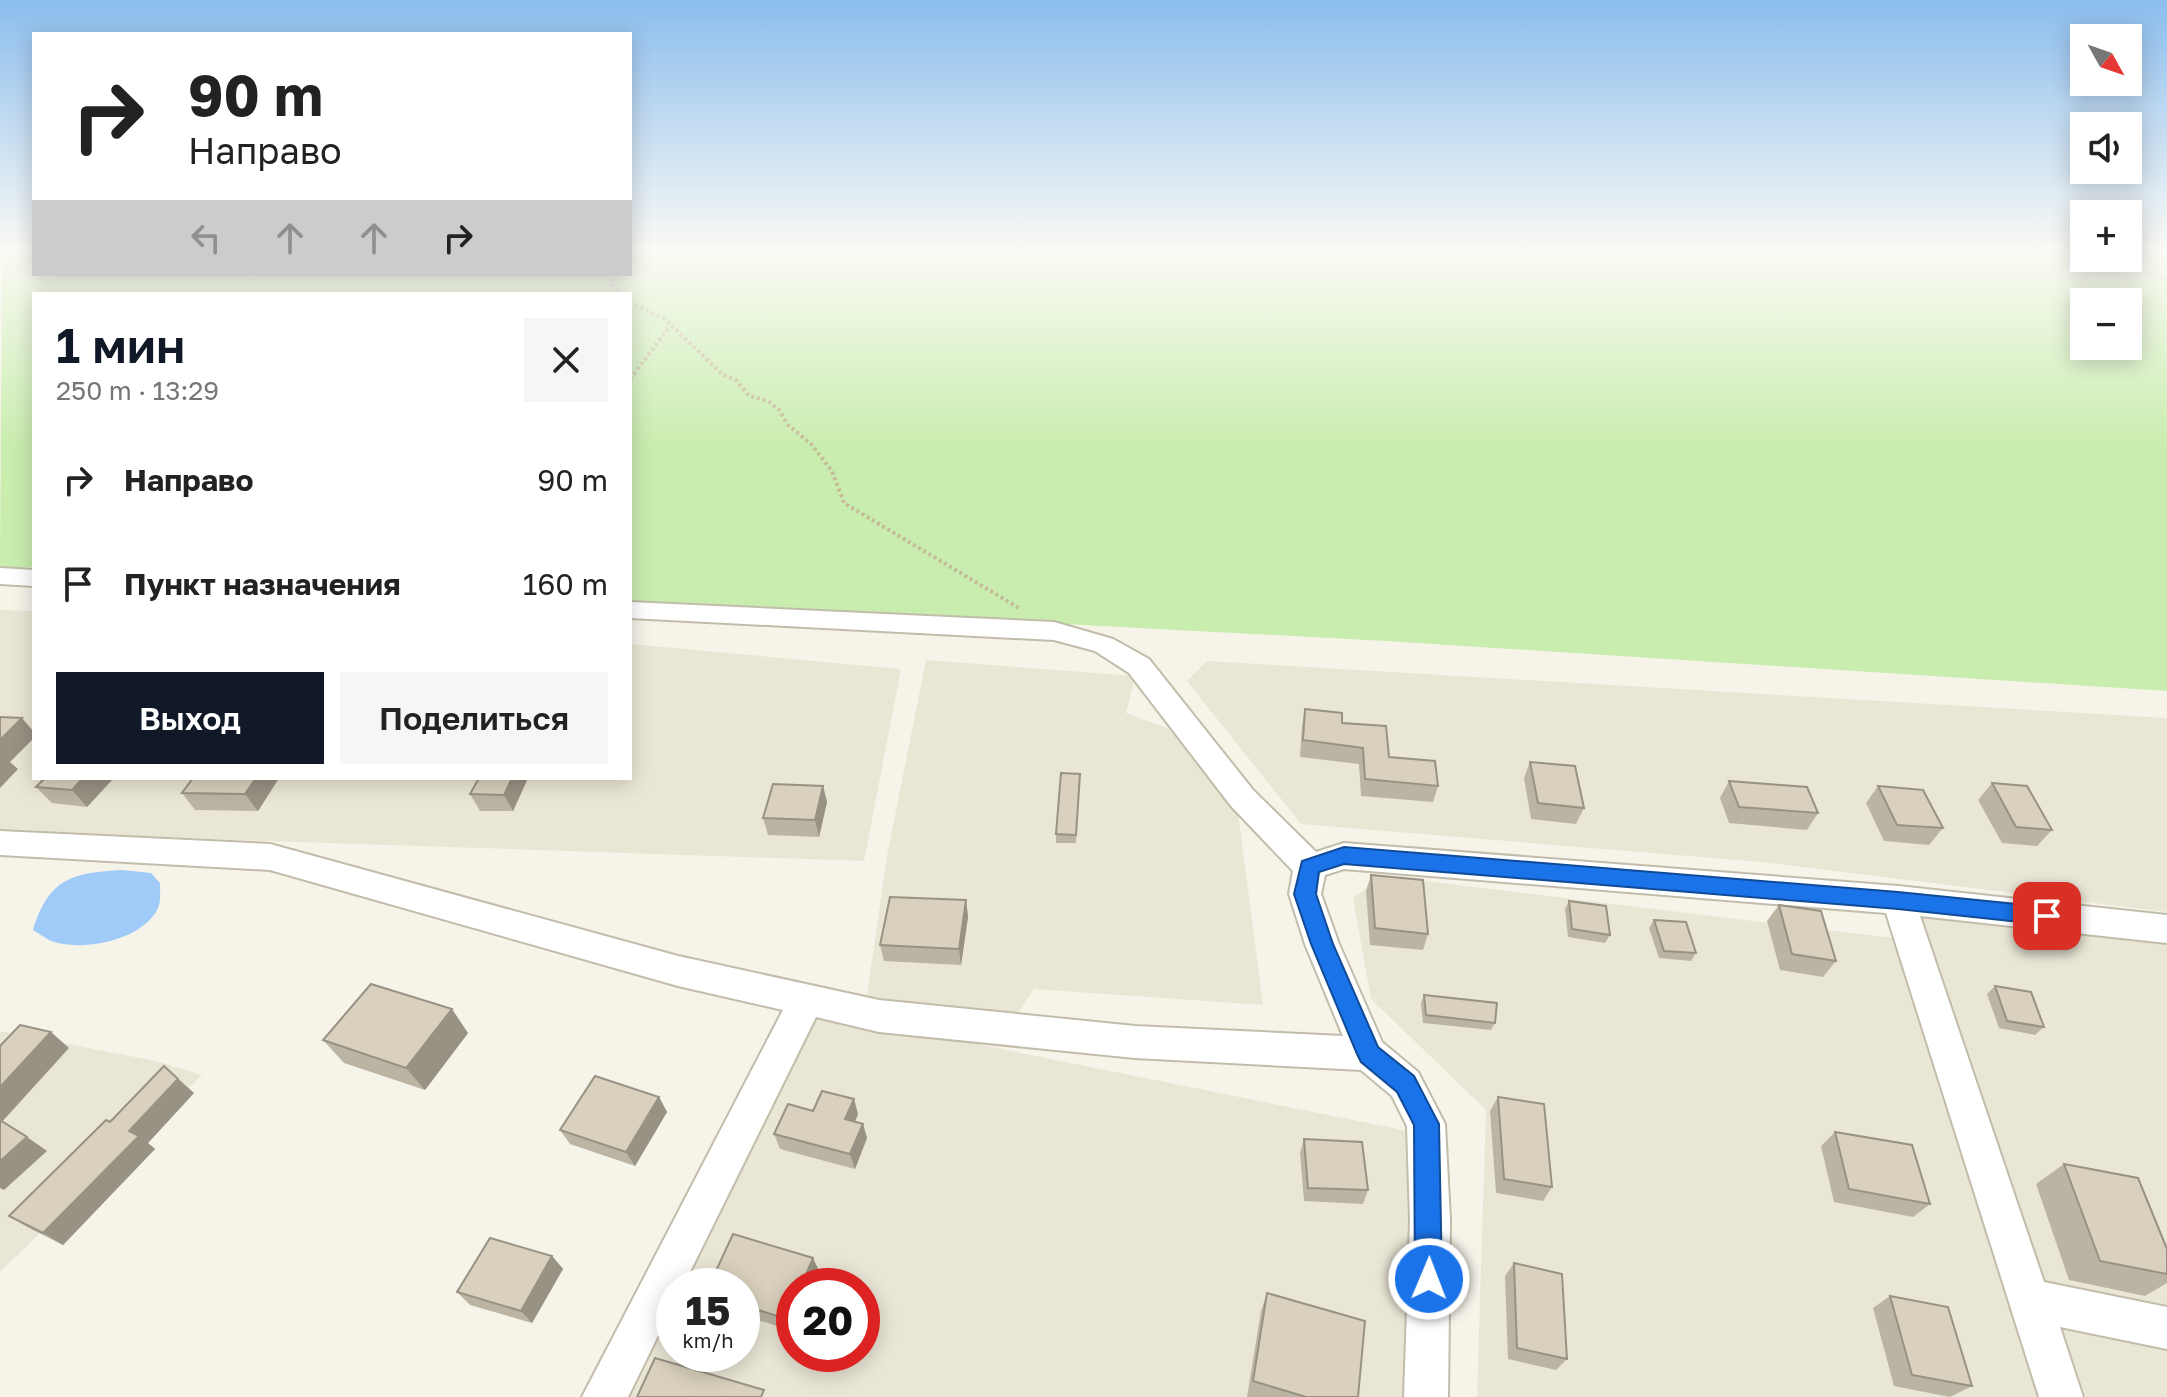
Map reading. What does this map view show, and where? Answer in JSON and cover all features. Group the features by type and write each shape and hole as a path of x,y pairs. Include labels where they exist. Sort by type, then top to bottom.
{"street":[{"path":"0,576 32,578"},
{"path":"632,610 1054,631 1104,645 1139,666 1242,798 1310,867"},
{"path":"0,843 270,857 678,971 879,1016 1135,1042 1369,1054"},
{"path":"1310,867 1344,856 1898,900 2167,929"},
{"path":"1310,867 1305,894 1322,944 1369,1054 1405,1084 1426,1124 1430,1220 1426,1397"},
{"path":"1898,900 2061,1397"},
{"path":"604,1397 807,999"},
{"path":"2029,1300 2167,1328"}],"path":[{"path":"657,318 670,326 722,374 737,381 749,396 768,401 779,410 788,425 811,444 832,471 844,503 998,592 1026,613 1037,630"},
{"path":"632,376 670,326"}],"shaded area":[{"path":"0,610 32,611 32,780 632,780 632,644 901,669 864,861 0,832"},
{"path":"926,660 1135,676 1126,713 1197,739 1238,813 1263,1005 1034,989 1017,1014 866,1002 887,856"},
{"path":"1207,661 2167,718 2167,912 1761,862 1301,824 1187,681"},
{"path":"1384,876 1894,938 2042,1397 1477,1397 1486,1110 1371,999 1353,898"},
{"path":"1898,900 2167,929 2167,1397 2061,1397"},
{"path":"813,1011 1428,1135 1409,1397 628,1397 656,1339 656,1372 760,1372 760,1268 690,1268"},
{"path":"0,1031 156,1061 202,1075 0,1272"}],"green space":[{"path":"2,318 32,318 32,567 0,569"},
{"path":"632,318 2070,318 2070,360 2142,360 2142,318 2167,318 2167,691 1386,641 632,601"}],"water":[{"path":"122,870 151,873 160,883 158,908 139,929 109,941 77,945 49,940 33,930 47,899 65,882 89,873"}],"building":[{"path":"1305,709 1342,713 1342,723 1386,726 1389,757 1435,761 1438,786 1365,779 1363,748 1303,740"},
{"path":"0,717 22,718 0,740"},
{"path":"1530,762 1575,766 1584,808 1538,803"},
{"path":"1061,773 1080,774 1076,835 1056,834"},
{"path":"43,780 81,780 72,790 36,787"},
{"path":"192,780 255,780 245,794 182,793"},
{"path":"478,780 511,780 504,795 470,794"},
{"path":"1729,781 1807,787 1818,813 1739,807"},
{"path":"1992,783 2027,786 2052,830 2016,827"},
{"path":"773,784 823,786 815,820 763,818"},
{"path":"1878,786 1923,790 1943,828 1897,825"},
{"path":"1371,875 1423,880 1428,934 1375,928"},
{"path":"890,897 966,900 959,949 880,945"},
{"path":"1569,901 1606,906 1610,935 1572,929"},
{"path":"1779,905 1821,911 1836,961 1792,954"},
{"path":"1654,920 1686,922 1696,953 1664,951"},
{"path":"371,984 452,1009 406,1068 323,1040"},
{"path":"1995,986 2031,992 2044,1027 2007,1021"},
{"path":"1424,995 1497,1003 1495,1023 1426,1015"},
{"path":"20,1025 51,1032 0,1087 0,1046"},
{"path":"164,1066 178,1079 129,1131 139,1136 43,1233 9,1216 106,1120 110,1122"},
{"path":"595,1076 659,1097 626,1152 560,1130"},
{"path":"822,1091 854,1099 845,1119 863,1124 850,1154 774,1134 788,1104 813,1111"},
{"path":"1498,1097 1544,1104 1552,1187 1504,1179"},
{"path":"0,1120 27,1137 0,1161"},
{"path":"1835,1132 1912,1145 1930,1204 1849,1189"},
{"path":"1304,1139 1362,1142 1368,1190 1308,1188"},
{"path":"2064,1164 2138,1178 2167,1249 2167,1274 2100,1261"},
{"path":"733,1234 813,1258 809,1268 776,1268 776,1316 760,1311 760,1268 717,1268"},
{"path":"490,1238 552,1256 521,1311 457,1292"},
{"path":"1514,1263 1562,1274 1567,1359 1517,1348"},
{"path":"1267,1293 1365,1321 1358,1397 1306,1397 1253,1381"},
{"path":"1890,1296 1948,1307 1972,1386 1912,1375"},
{"path":"655,1358 656,1372 703,1372 764,1390 761,1397 637,1397"}],"route":[{"path":"1429,1279 1426,1124 1405,1084 1369,1054 1322,944 1305,894 1310,867 1344,856 1898,900 2047,916"}]}
